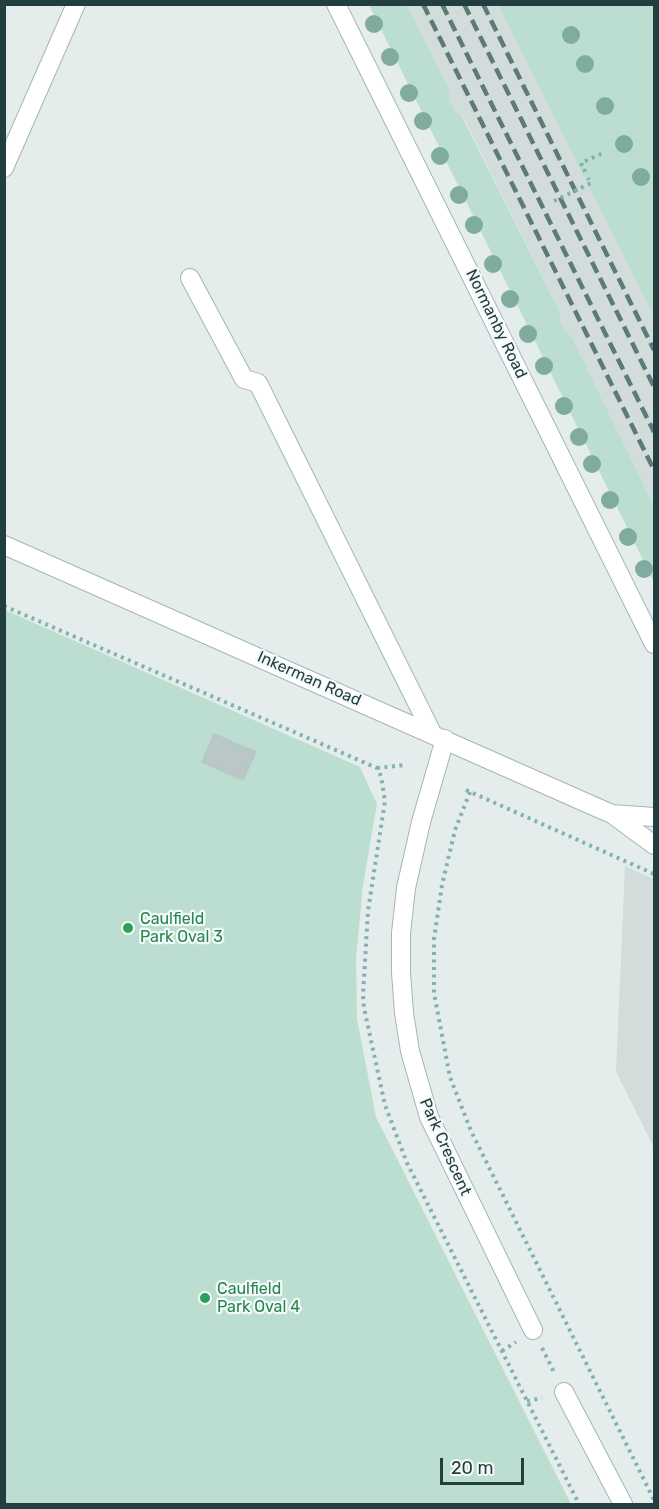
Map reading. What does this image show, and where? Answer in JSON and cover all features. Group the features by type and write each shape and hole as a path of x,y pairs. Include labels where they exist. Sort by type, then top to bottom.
{"street":[{"path":"4,168 76,4"},
{"name":"Normanby Road","path":"336,4 654,644"},
{"path":"190,278 244,379 258,383 404,679 439,737"},
{"name":"Inkerman Road","path":"4,545 612,814 654,845"},
{"name":"Park Crescent","path":"439,737 405,896 401,952 404,1013 410,1051 429,1117 533,1330"},
{"name":"Inkerman Road","path":"612,814 654,817"},
{"path":"564,1392 623,1504"}],"path":[{"path":"554,201 591,183 580,163 603,153"},
{"path":"4,606 377,768 405,765"},
{"path":"377,768 386,801 368,910 363,995 384,1105 396,1140 579,1504"},
{"path":"654,874 468,791 455,830 442,885 435,939 434,993 450,1077 471,1131 654,1500"},
{"path":"502,1351 512,1345"},
{"path":"544,1352 553,1370"},
{"path":"527,1401 540,1398"}],"shaded area":[{"path":"407,5 498,5 654,317 654,506 572,337 564,329 560,313 463,116 455,111 449,98 451,93"},
{"path":"625,866 654,879 654,1148 616,1072"}],"green space":[{"path":"369,5 407,5 451,93 449,98 455,111 462,116 560,313 564,329 572,337 654,506 654,582"},
{"path":"498,5 654,5 654,317"},
{"path":"5,610 360,767 377,804 363,885 356,958 357,1019 376,1117 571,1504 5,1504"}],"building":[{"path":"214,734 256,752 243,780 202,762"}],"railway":[{"path":"423,4 654,470"},
{"path":"442,4 654,432"},
{"path":"464,4 654,387"},
{"path":"483,4 654,350"}],"place":[{"name":"Caulfield Park Oval 3","path":"128,928"},
{"name":"Caulfield Park Oval 4","path":"205,1298"}]}
